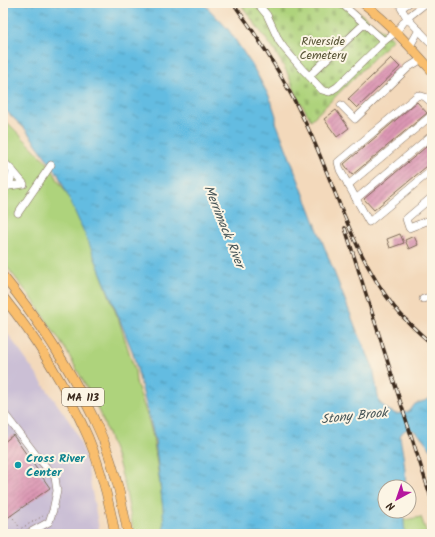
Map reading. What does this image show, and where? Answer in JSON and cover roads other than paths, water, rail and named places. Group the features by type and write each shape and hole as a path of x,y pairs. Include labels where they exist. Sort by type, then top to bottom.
{"main road":[{"path":"363,3 396,32 432,71"},
{"name":"MA 113","path":"3,276 37,321 63,361 82,395 104,443 119,487 128,534"},
{"name":"MA 113","path":"3,297 27,329 50,364 69,398 88,438 102,475 115,534"}],"street":[{"path":"257,3 267,15 284,48 322,90 327,92 332,91 337,87 384,41 396,32 408,18 426,3"},
{"path":"341,3 384,41"},
{"path":"409,3 401,8 408,18 432,44"},
{"path":"309,76 364,24"},
{"path":"410,46 419,30"},
{"path":"341,105 355,119 409,67 422,60"},
{"path":"432,104 425,97 418,95 338,162 340,170 369,222 432,170"},
{"path":"348,185 432,115"},
{"path":"356,199 432,135"},
{"path":"3,161 24,184 33,191"},
{"path":"18,214 51,165"},
{"path":"6,186 13,171"},
{"path":"6,186 24,184"},
{"path":"432,197 406,219 409,228 432,219"},
{"path":"423,299 432,296"},
{"path":"3,412 39,459 55,477 57,492 49,522 27,534"}],"water":[{"path":"3,3 203,3 228,29 252,65 270,98 276,116 276,122 355,326 373,367 379,402 388,410 396,414 409,412 415,404 432,397 432,451 418,433 408,429 404,431 400,436 405,468 405,479 377,479 377,519 404,519 405,534 164,534 163,510 155,440 133,353 88,241 58,174 26,130 3,108"}],"railway":[{"path":"233,3 274,63 292,95 318,151 356,244 380,288 404,318 432,344"},
{"path":"345,228 432,501"}],"place":[{"name":"Cross River Center","path":"18,465"}],"park label":[{"name":"Riverside Cemetery","path":"323,48"}],"water label":[{"name":"Merrimack River","path":"225,226"},
{"name":"Stony Brook","path":"354,415"}]}
